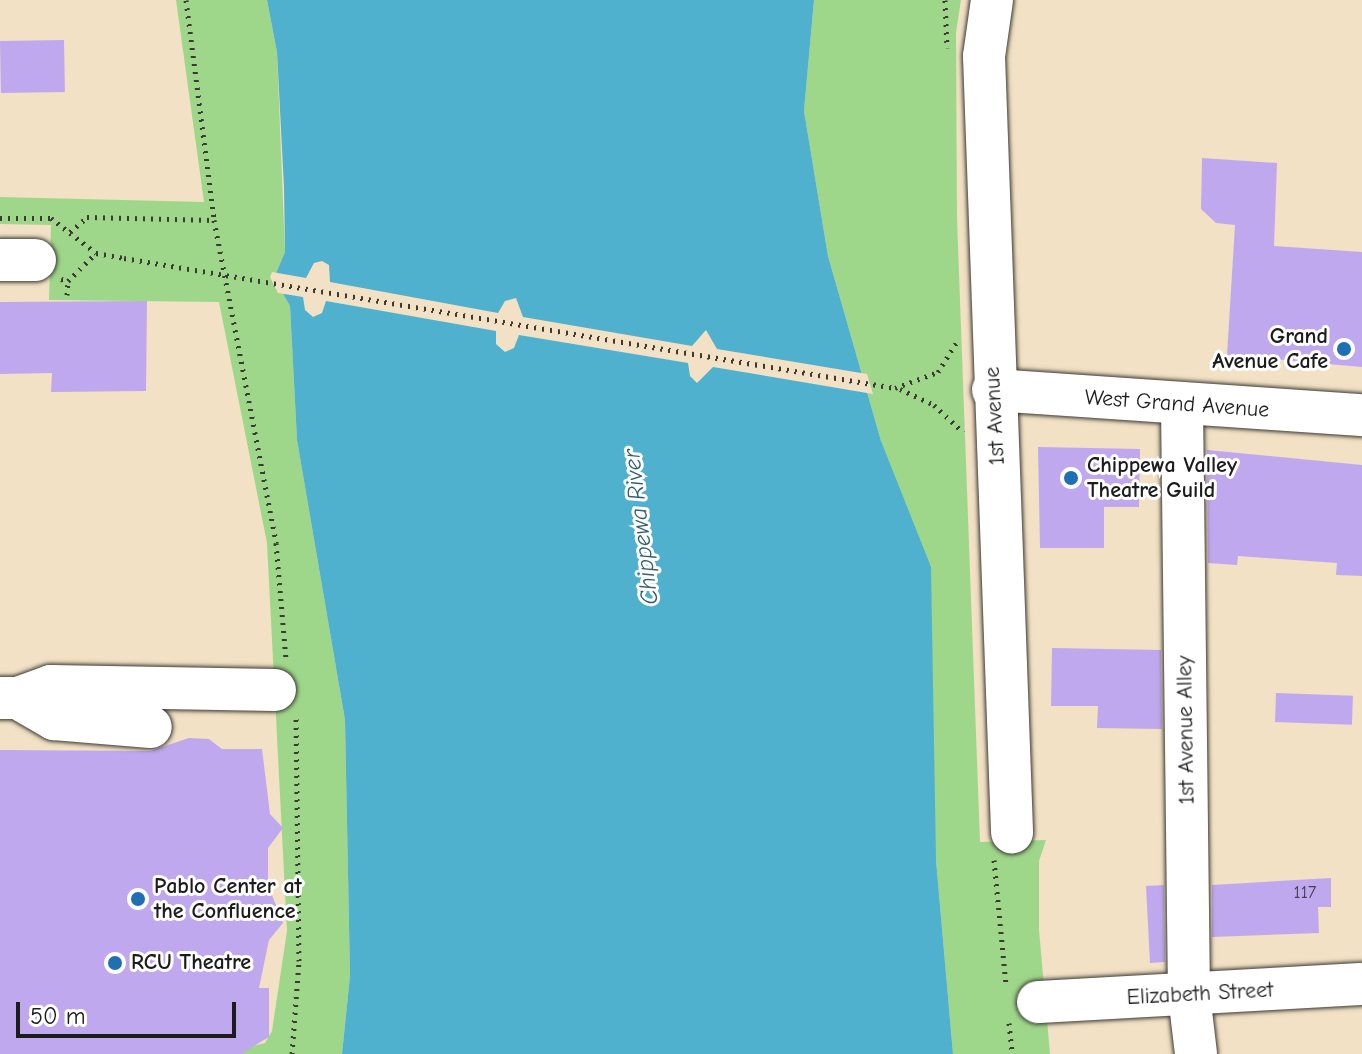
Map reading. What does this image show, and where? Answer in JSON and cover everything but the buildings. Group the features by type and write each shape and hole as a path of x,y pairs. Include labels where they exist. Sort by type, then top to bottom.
{"street":[{"name":"1st Avenue","path":"992,0 984,56 993,390 1012,832"},
{"name":"West Grand Avenue","path":"993,390 1182,406 1362,415"},
{"name":"1st Avenue Alley","path":"1182,406 1189,995 1196,1054"},
{"path":"9,698 51,686 286,690"},
{"path":"9,698 54,719 151,727"},
{"name":"Elizabeth Street","path":"1038,1002 1362,984"}],"path":[{"path":"186,0 214,220 276,543 286,690 299,732 299,961 292,1054"},
{"path":"70,232 87,217 214,220"},
{"path":"34,267 96,253 895,388 934,405 970,438"},
{"path":"34,267 67,295"},
{"path":"895,388 938,372 955,350 960,331"}],"green space":[{"path":"176,0 267,0 277,52 285,252 274,278 290,306 297,440 345,720 350,976 342,1054 240,1054 241,1049 265,1043 272,1031 287,931 267,543 219,302 49,300 51,225 0,224 0,197 204,202"},
{"path":"814,0 961,0 956,33 957,219 980,842 1046,840 1039,861 1039,930 1050,1054 953,1054 936,860 881,441 828,256 804,111"}],"water":[{"name":"Chippewa River","path":"267,0 814,0 804,111 828,256 881,441 931,567 936,860 953,1054 342,1054 350,976 345,720 297,440 290,306 274,278 285,252 284,187 277,52"}],"pier":[{"path":"322,261 329,265 330,282 498,313 505,301 516,298 523,317 692,346 706,330 717,349 867,374 873,394 713,367 697,383 690,376 688,363 519,335 514,348 505,352 496,344 496,331 326,301 322,313 313,317 305,310 303,297 278,293 270,277 272,272 306,278 314,263"}],"place":[{"name":"Grand Avenue Cafe","path":"1344,349"},
{"name":"Chippewa Valley Theatre Guild","path":"1071,478"},
{"name":"Pablo Center at the Confluence","path":"138,899"},
{"name":"RCU Theatre","path":"115,963"}]}
